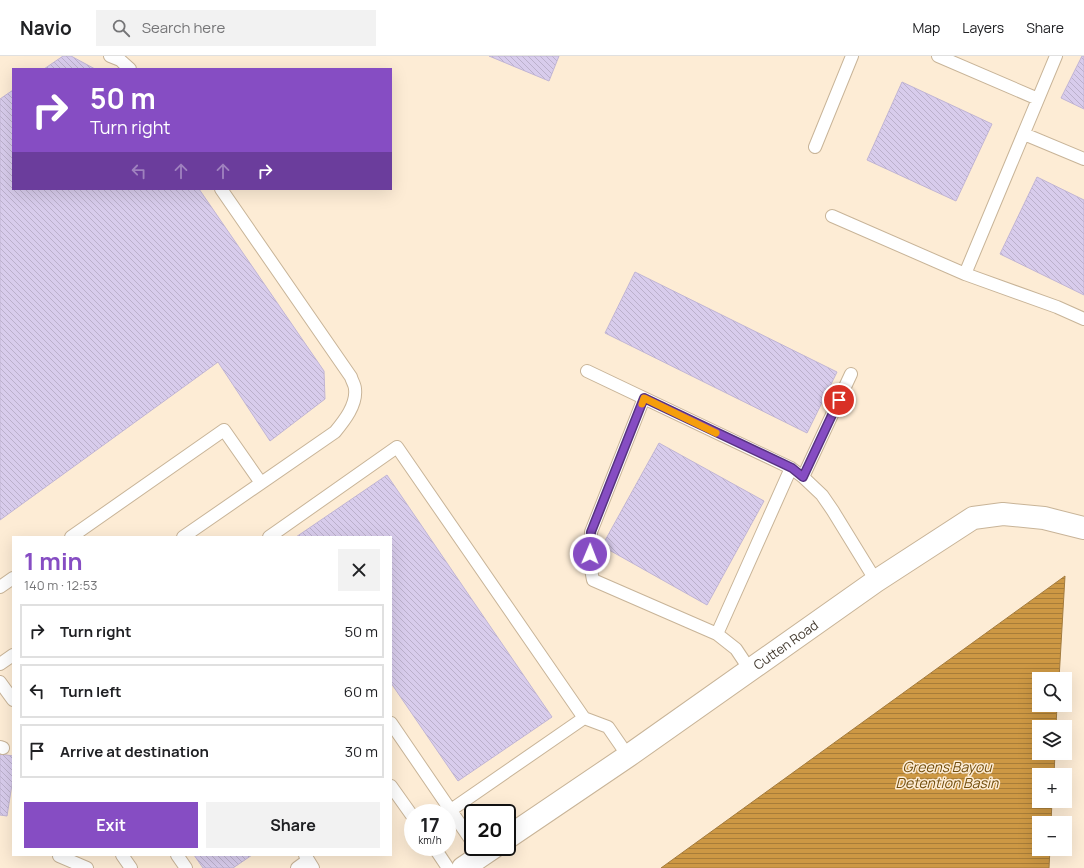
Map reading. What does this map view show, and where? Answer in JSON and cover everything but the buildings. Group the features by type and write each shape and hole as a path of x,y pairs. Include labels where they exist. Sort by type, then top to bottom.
{"street":[{"name":"Cutten Road","path":"516,832 628,756 876,581 973,518 1003,514 1044,518 1084,528"},
{"path":"463,868 474,856"}],"lane":[{"path":"110,56 120,60 129,68"},
{"path":"815,147 852,56"},
{"path":"938,56 1038,99"},
{"path":"965,274 1056,56"},
{"path":"1024,134 1084,160"},
{"path":"184,536 334,432 346,418 354,400 356,389 351,377 222,190"},
{"path":"832,216 965,274 1057,307 1084,319"},
{"path":"587,371 792,468 822,495 876,581"},
{"path":"803,477 851,374"},
{"path":"644,398 591,532 590,564 593,580 717,634 736,649 750,670"},
{"path":"72,536 224,430 262,483"},
{"path":"270,536 396,447 584,718 608,727 628,756"},
{"path":"717,634 792,468"},
{"path":"0,587 12,579"},
{"path":"0,664 12,656"},
{"path":"1,684 12,699"},
{"path":"456,807 584,718"},
{"path":"392,724 447,804"},
{"path":"392,789 395,799 404,808"},
{"path":"456,816 464,826"},
{"path":"59,856 87,868"},
{"path":"123,856 131,868"},
{"path":"178,856 186,868"},
{"path":"440,856 448,868"},
{"path":"297,868 309,861"}],"water":[{"name":"Greens Bayou Detention Basin","path":"1065,576 1059,672 1032,672 1032,712 1057,712 1056,720 1032,720 1032,760 1055,760 1054,768 1032,768 1032,808 1052,808 1051,816 1032,816 1032,856 1050,856 1049,868 661,868"}],"slow traffic":[{"path":"642,404 644,398 716,433"}],"route":[{"path":"590,554 591,532 644,398 792,468 803,477 839,400"}]}
